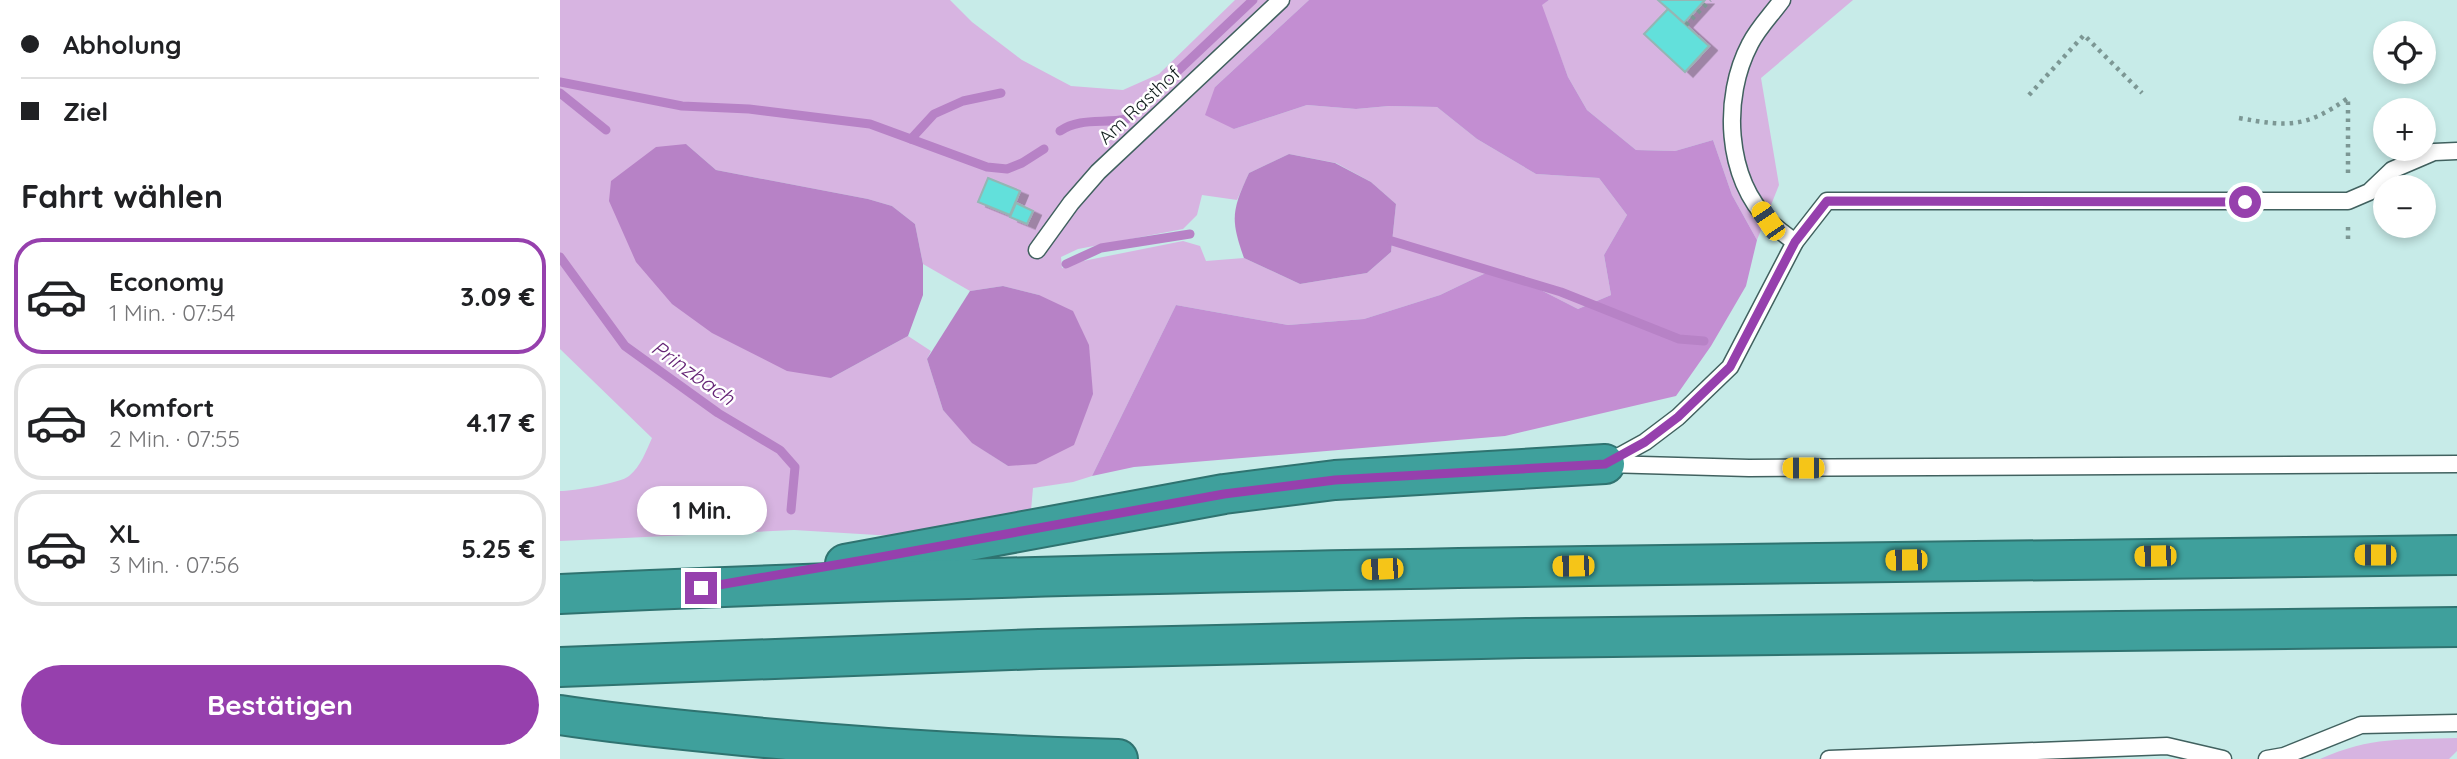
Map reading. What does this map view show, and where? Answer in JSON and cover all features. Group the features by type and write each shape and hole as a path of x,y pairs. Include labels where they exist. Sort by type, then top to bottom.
{"highway":[{"path":"701,588 1224,494 1335,480 1605,464"},
{"path":"560,594 1435,568 2155,556 2457,555"},
{"path":"560,667 1039,649 1502,639 2457,627"},
{"path":"560,715 790,741 965,754 1118,759"}],"lane":[{"name":"Am Rasthof","path":"1037,250 1071,203 1098,172 1281,0"},
{"path":"1782,0 1751,41 1740,66 1731,98 1731,133 1748,191 1768,221 1795,242"},
{"path":"1605,464 1645,442 1678,417 1730,367 1795,242 1827,201 2348,201 2369,192 2392,170 2434,152 2457,151"},
{"path":"1605,464 1749,468 2457,464"},
{"path":"2267,759 2284,756 2361,725 2457,723"},
{"path":"1829,759 2101,754 2166,746 2223,759"}],"path":[{"path":"1686,25 1710,0"},
{"path":"2029,95 2084,35 2142,93"},
{"path":"2239,118 2292,125 2325,115 2348,98 2348,239"}],"shaded area":[{"path":"560,0 950,0 972,22 1022,60 1071,86 1123,90 1159,74 1235,0 1309,0 1215,87 1234,129 1307,105 1356,109 1389,106 1437,107 1477,139 1536,174 1599,178 1627,215 1604,255 1611,295 1578,309 1529,284 1488,272 1440,295 1364,319 1288,325 1176,305 1092,476 1033,488 1028,544 794,530 560,541 560,491 624,479 640,463 652,438 560,349","holes":["686,144 716,170 892,206 915,224 923,264 970,291 1003,286 1039,295 1008,466 973,443 943,410 927,359 931,351 908,336 831,378","1289,154 1336,163 1371,182 1396,204 1391,252 1367,273 1300,284 1244,258 1206,261 1200,246 1183,241 1083,261 1062,268 1061,257 1078,249 1183,229 1197,215 1202,195 1237,200 1249,173"]},
{"path":"1309,0 1549,0 1542,5 1568,77 1587,110 1636,150 1675,151 1713,140 1732,195 1757,240 1746,286 1711,346 1676,396 1505,436 1134,467 1092,476 1176,305 1288,325 1364,319 1440,295 1488,272 1529,284 1578,309 1611,295 1604,255 1627,215 1599,178 1536,174 1477,139 1437,107 1389,106 1356,109 1307,105 1234,129 1205,115 1215,87"},
{"path":"1549,0 1853,0 1761,78 1779,185 1757,240 1732,195 1713,140 1675,151 1636,150 1587,110 1568,77 1541,5"},
{"path":"686,144 716,170 868,199 892,206 915,224 923,264 923,295 908,336 831,378 787,371 712,333 672,304 636,262 609,201 611,181 656,147"},
{"path":"1289,154 1335,163 1371,182 1396,204 1391,252 1367,273 1300,284 1244,258 1235,224 1236,206 1243,186 1249,173"},
{"path":"1003,286 1039,295 1073,311 1089,345 1093,394 1074,445 1036,464 1008,466 972,443 943,410 927,359 970,291"},
{"path":"2457,738 2457,751 2449,759 2320,759 2372,743 2403,739"}],"building":[{"path":"1658,0 1705,0 1684,23"},
{"path":"1668,9 1709,46 1685,72 1644,34"},
{"path":"988,178 1020,191 1010,215 978,202"},
{"path":"1016,203 1033,211 1027,224 1010,217"}],"waterway":[{"path":"1060,131 1084,122 1127,119 1253,0"},
{"path":"560,82 682,106 749,109 870,124 987,167 1007,169 1044,149"},
{"path":"560,93 606,130"},
{"path":"911,139 934,114 963,101 1001,93"},
{"path":"1066,264 1101,248 1190,234"},
{"path":"1392,241 1561,292 1679,339 1704,341"},
{"name":"Prinzbach","path":"560,257 625,346 718,413 780,450 795,467 791,510"}],"route":[{"path":"701,588 1224,494 1335,480 1605,464 1645,442 1678,417 1730,367 1795,242 1827,201 2245,202"}]}
